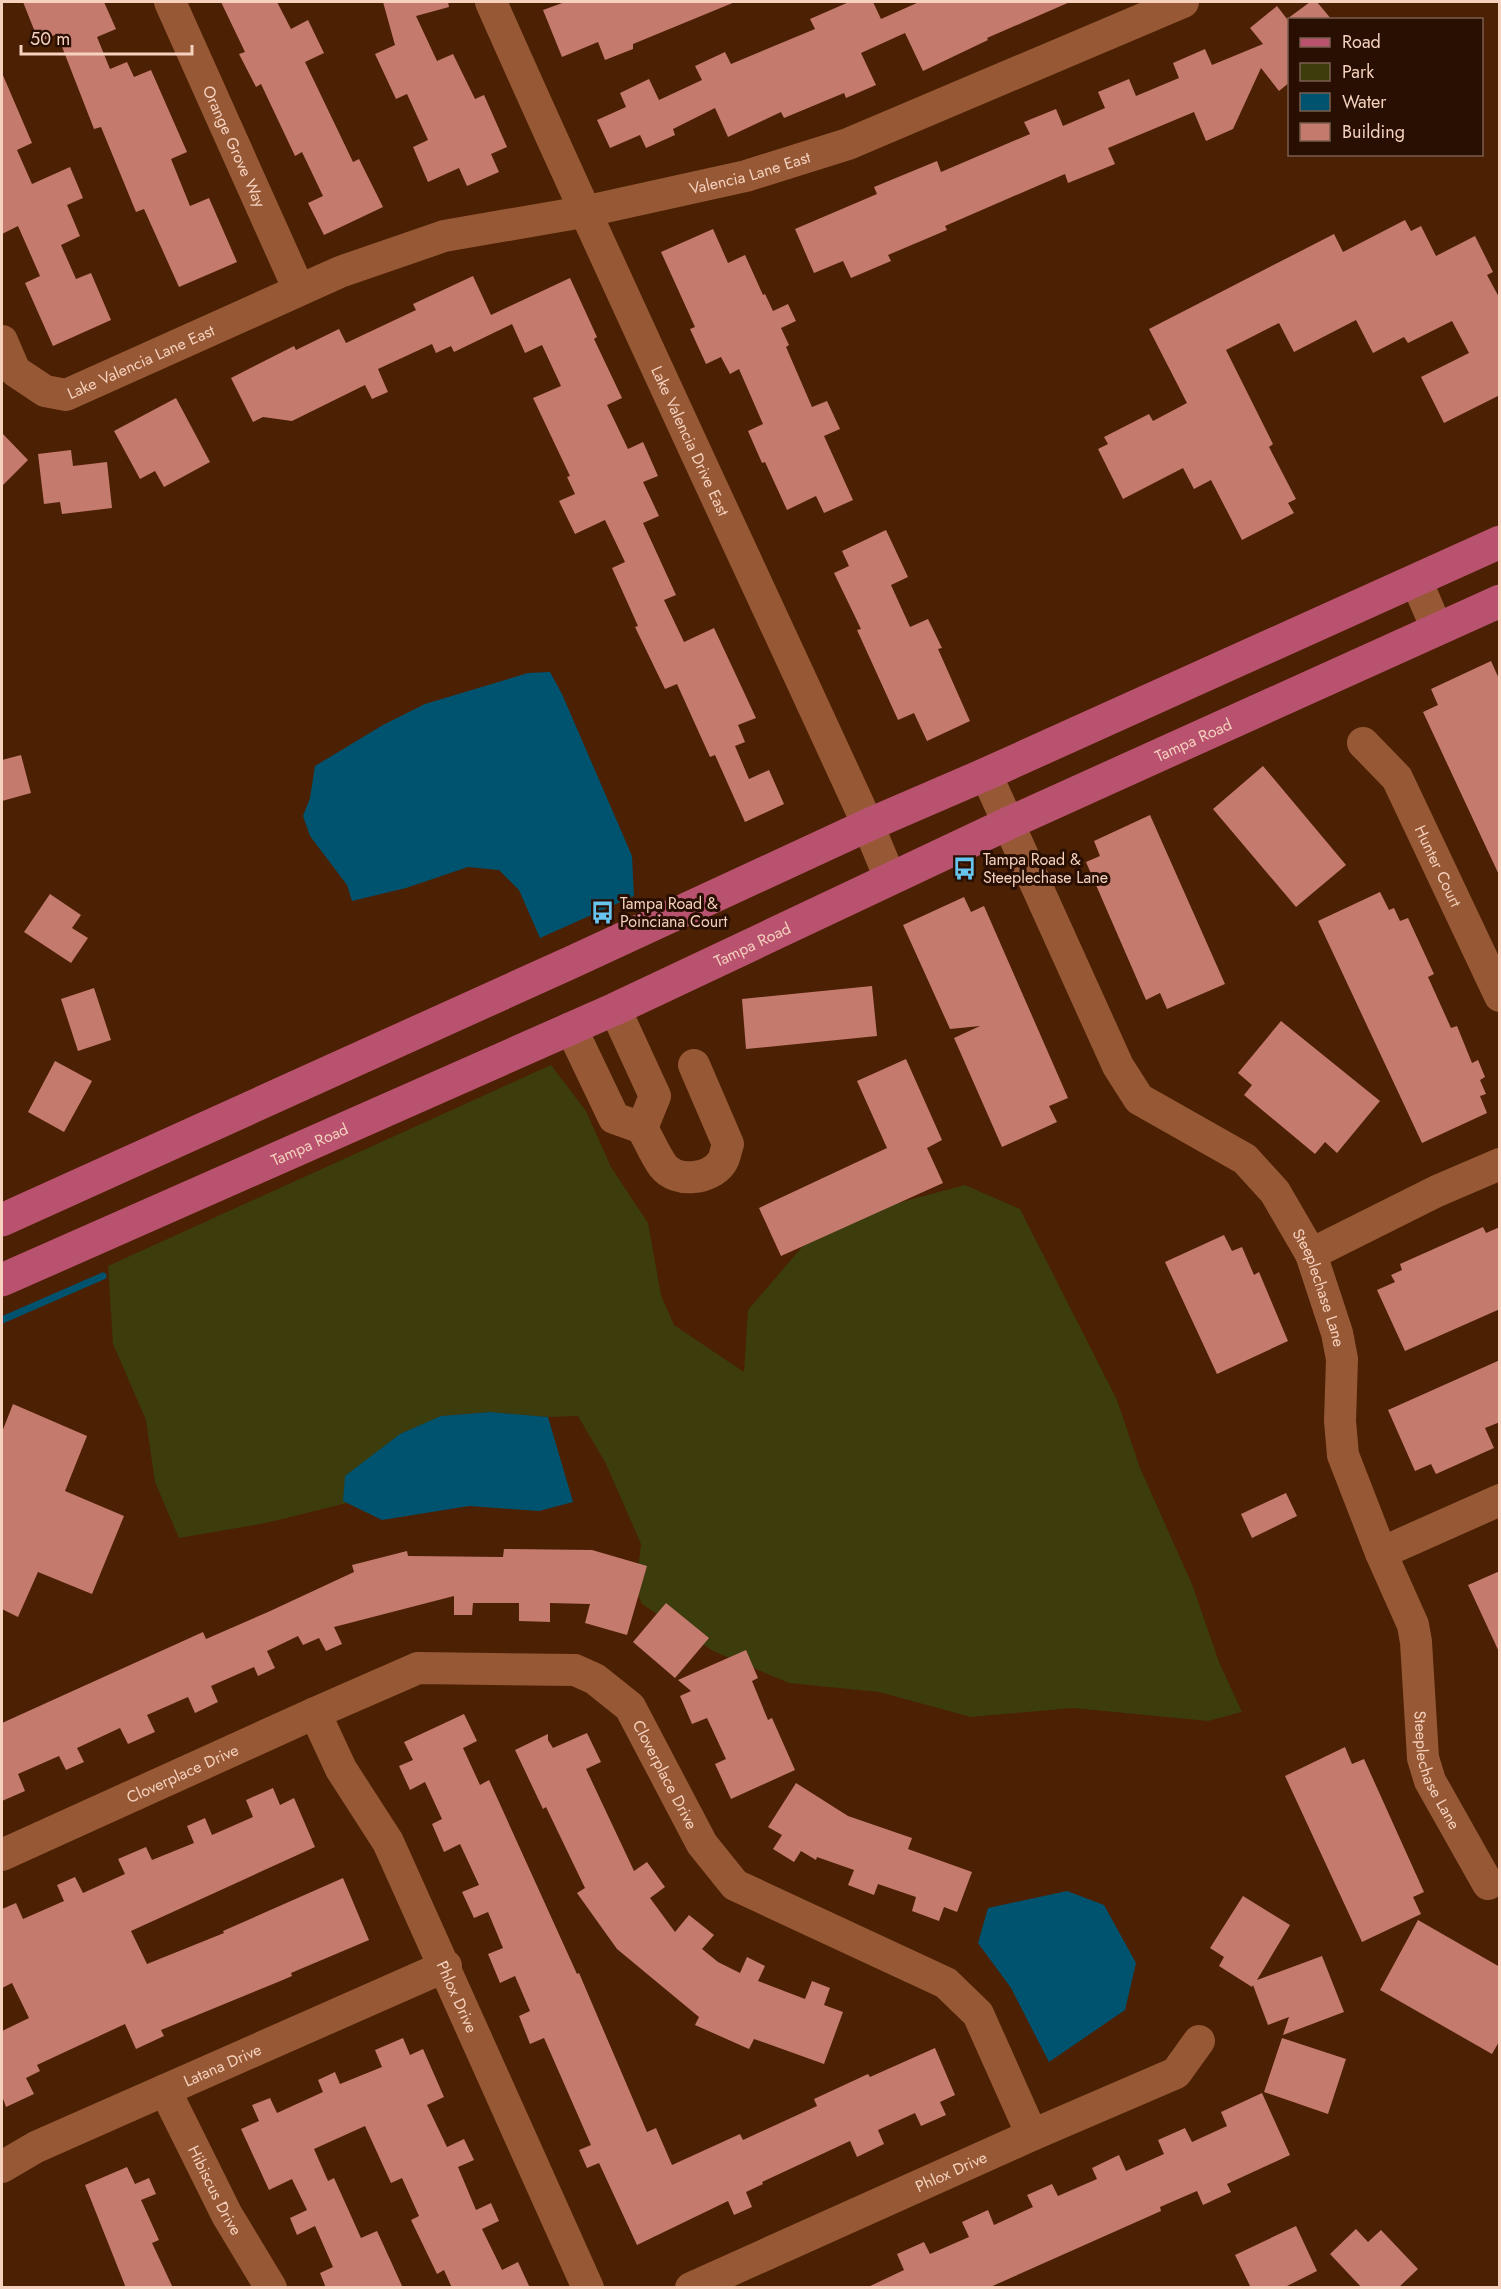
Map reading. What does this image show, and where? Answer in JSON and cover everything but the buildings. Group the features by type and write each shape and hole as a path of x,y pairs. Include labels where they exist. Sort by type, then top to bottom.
{"main road":[{"path":"2,1220 572,962 868,825 1500,542"},
{"name":"Tampa Road","path":"2,1280 571,1029 1009,823 1500,601"}],"street":[{"name":"Orange Grove Way","path":"170,2 299,290"},
{"name":"Lake Valencia Drive East","path":"491,2 584,212 868,825 890,878"},
{"name":"Valencia Lane East","path":"299,290 340,272 444,236 584,212 746,176 848,144 1183,2"},
{"name":"Lake Valencia Lane East","path":"2,341 15,371 45,391 66,395 299,290"},
{"path":"1416,579 1437,629"},
{"name":"Hunter Court","path":"1363,743 1397,778 1500,996"},
{"name":"Steeplechase Lane","path":"986,774 1118,1066 1139,1099 1245,1159 1275,1192 1311,1254 1337,1334 1342,1359 1340,1421 1343,1455 1413,1625 1423,1758 1430,1782 1488,1884"},
{"path":"615,1009 655,1096 642,1128"},
{"path":"571,1029 614,1118 642,1128 663,1167 676,1177 708,1174 722,1162 728,1144 694,1065"},
{"path":"1311,1254 1437,1191 1500,1164"},
{"path":"1382,1553 1500,1500"},
{"name":"Cloverplace Drive","path":"2,1855 418,1668 575,1670 595,1679 630,1707 702,1844 735,1885 946,1983 978,2014 1032,2135"},
{"name":"Phlox Drive","path":"315,1713 341,1769 388,1842 446,1966 588,2288"},
{"name":"Latana Drive","path":"2,2167 36,2147 446,1966"},
{"name":"Phlox Drive","path":"691,2288 1176,2073 1199,2041"},
{"name":"Hibiscus Drive","path":"165,2090 226,2216 271,2288"}],"green space":[{"path":"551,1065 586,1111 611,1167 648,1223 661,1295 674,1325 744,1372 748,1310 814,1233 894,1204 965,1185 1020,1209 1117,1400 1140,1468 1192,1584 1219,1662 1242,1712 1208,1721 1073,1708 971,1717 879,1692 789,1683 713,1651 642,1604 636,1589 641,1544 606,1464 578,1416 548,1417 490,1412 441,1416 343,1501 347,1503 266,1523 179,1538 155,1482 146,1420 113,1344 108,1266"}],"water":[{"path":"550,672 562,694 632,856 634,896 540,938 519,890 499,870 468,867 406,888 352,901 347,885 310,836 303,816 310,798 315,766 383,725 425,704 528,673"},
{"path":"490,1412 548,1417 573,1502 539,1511 469,1506 382,1520 343,1501 345,1476 400,1434 441,1416"},
{"path":"1067,1891 1104,1905 1136,1963 1125,2010 1049,2062 1011,1988 978,1943 988,1908"}],"waterway":[{"path":"2,1320 103,1276"}],"place":[{"name":"Tampa Road & Steeplechase Lane","path":"965,868"},
{"name":"Tampa Road & Poinciana Court","path":"602,912"}]}
